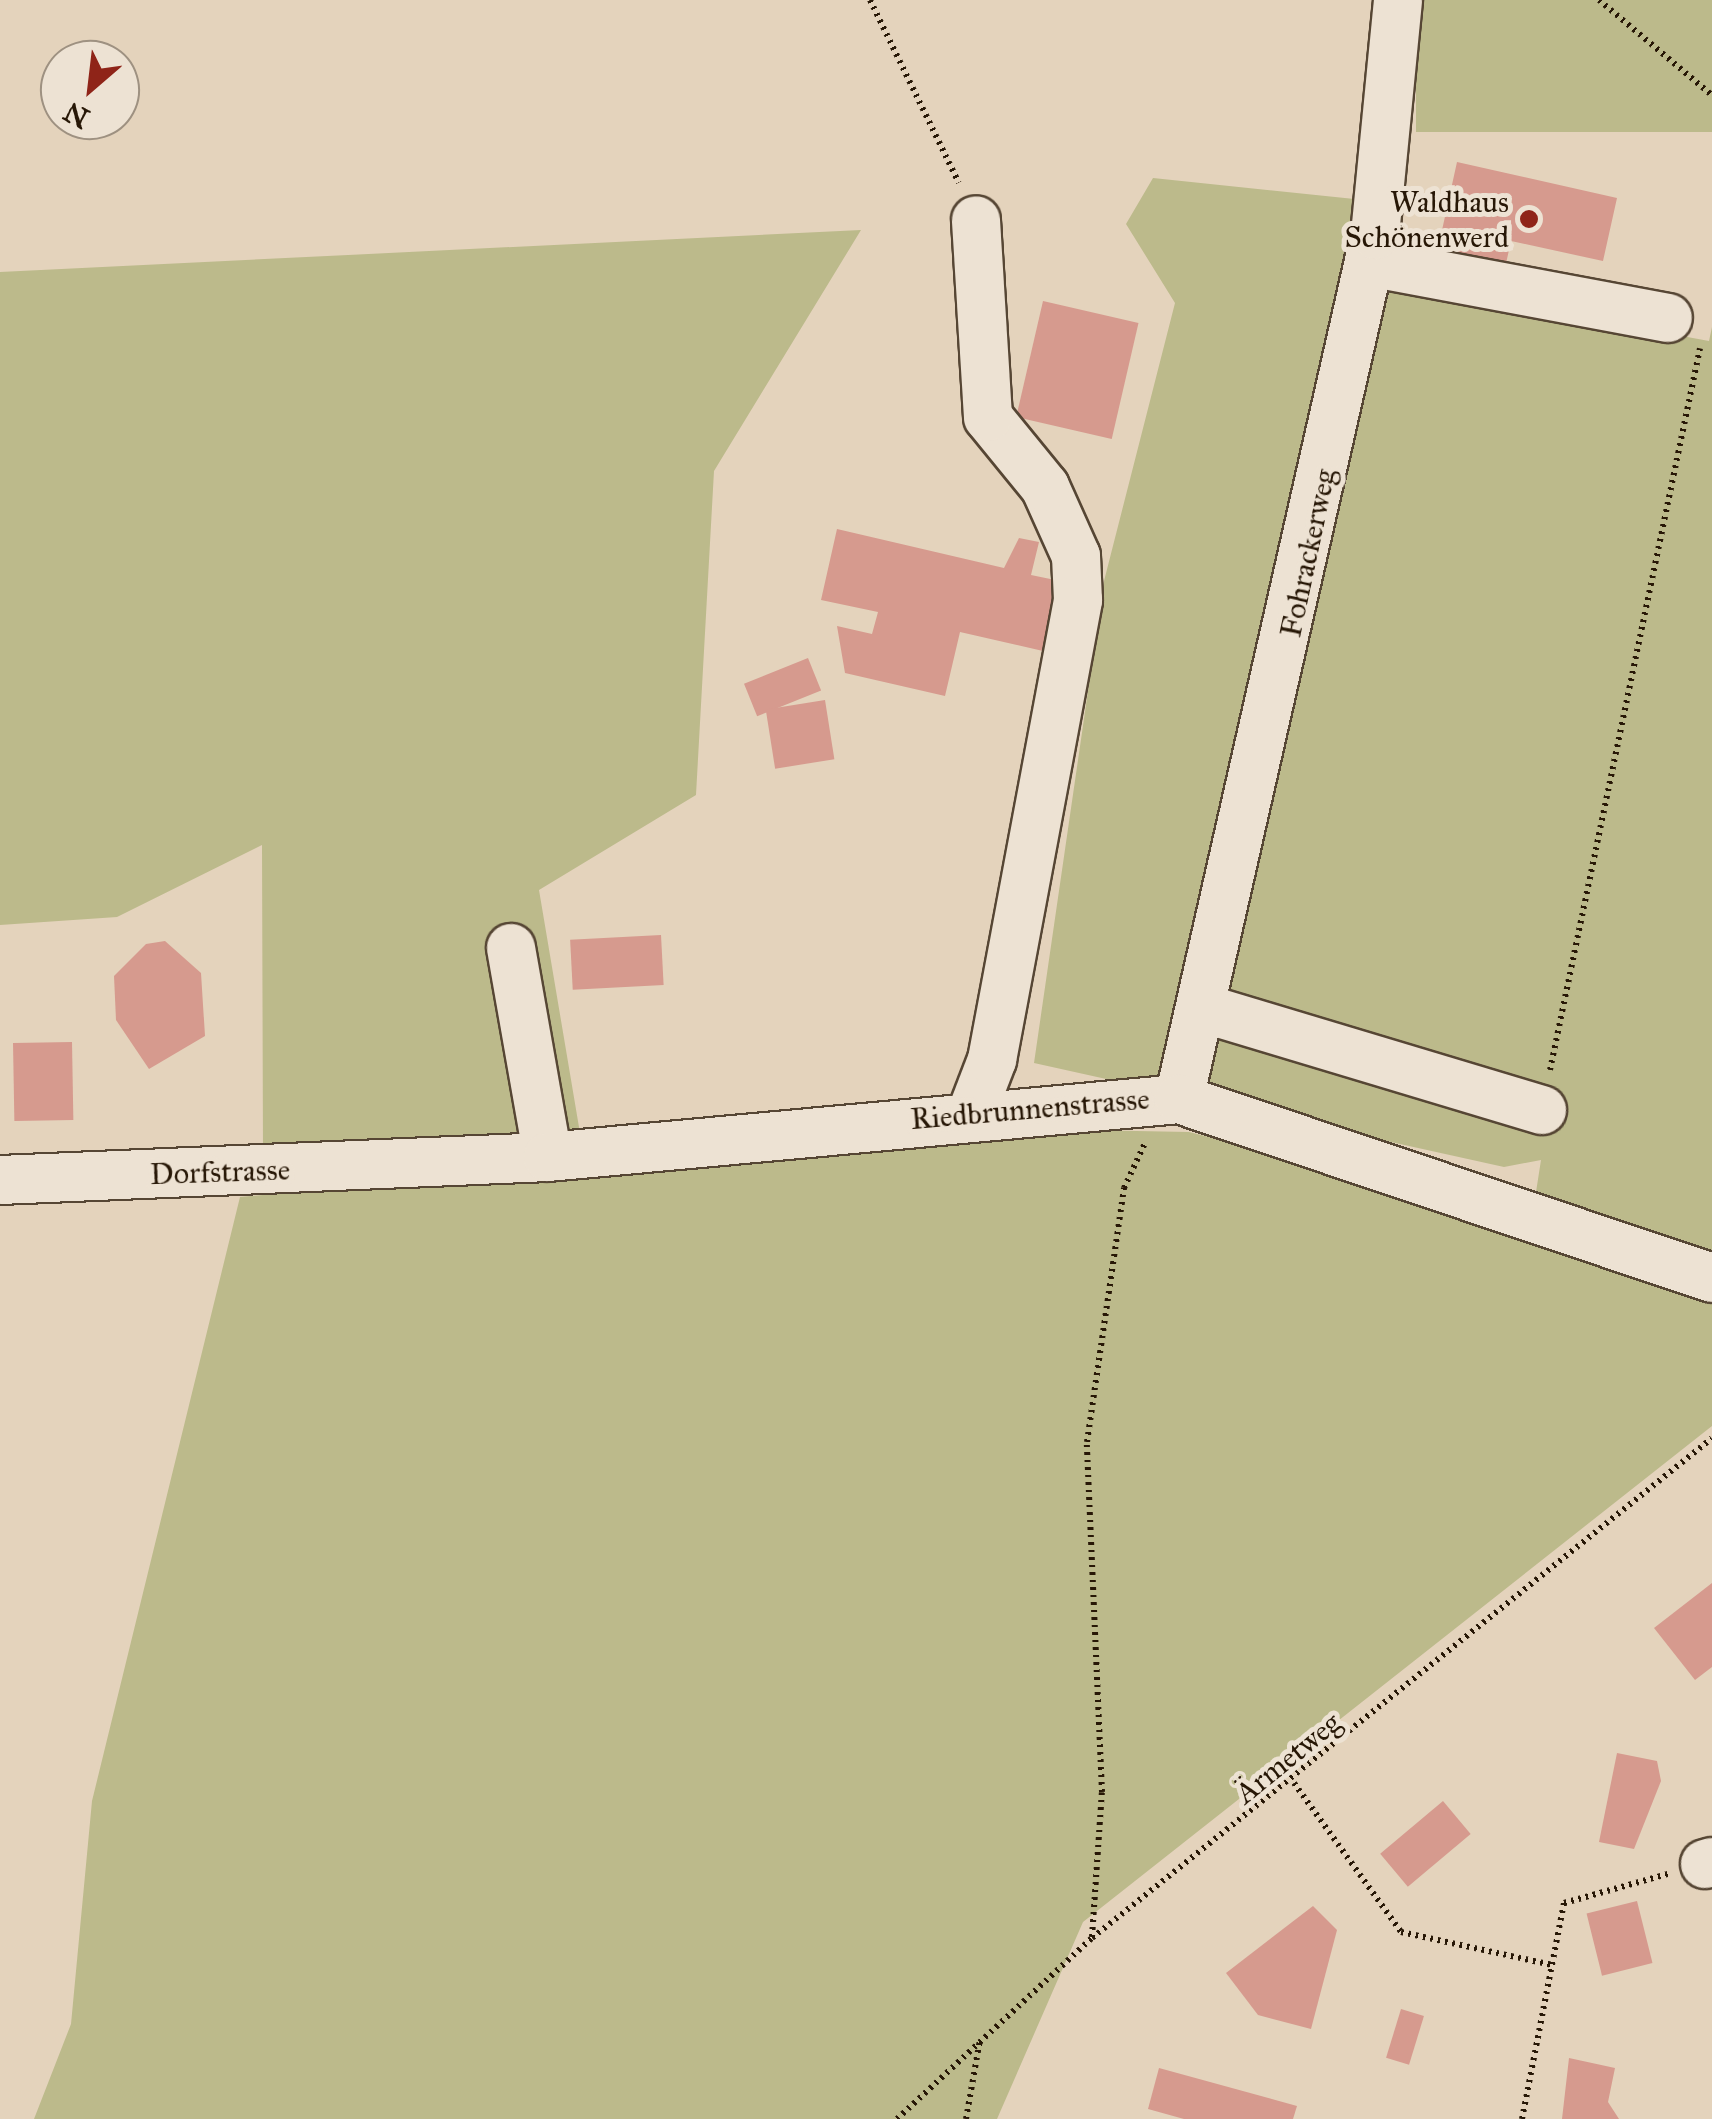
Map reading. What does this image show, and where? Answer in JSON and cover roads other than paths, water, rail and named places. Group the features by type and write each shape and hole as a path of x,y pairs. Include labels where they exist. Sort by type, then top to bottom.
{"street":[{"name":"Fohrackerweg","path":"1172,1099 1202,1008 1370,262 1398,0"},
{"path":"972,1112 992,1060 1078,600 1076,556 1045,487 988,417 976,220"},
{"path":"1370,262 1668,318"},
{"path":"511,948 548,1158"},
{"path":"1202,1008 1542,1110"},
{"name":"Riedbrunnenstrasse","path":"441,1165 548,1158 972,1112 1172,1099 1712,1278"},
{"name":"Dorfstrasse","path":"0,1180 441,1165"}],"place":[{"name":"Waldhaus Schönenwerd","path":"1529,219"}]}
